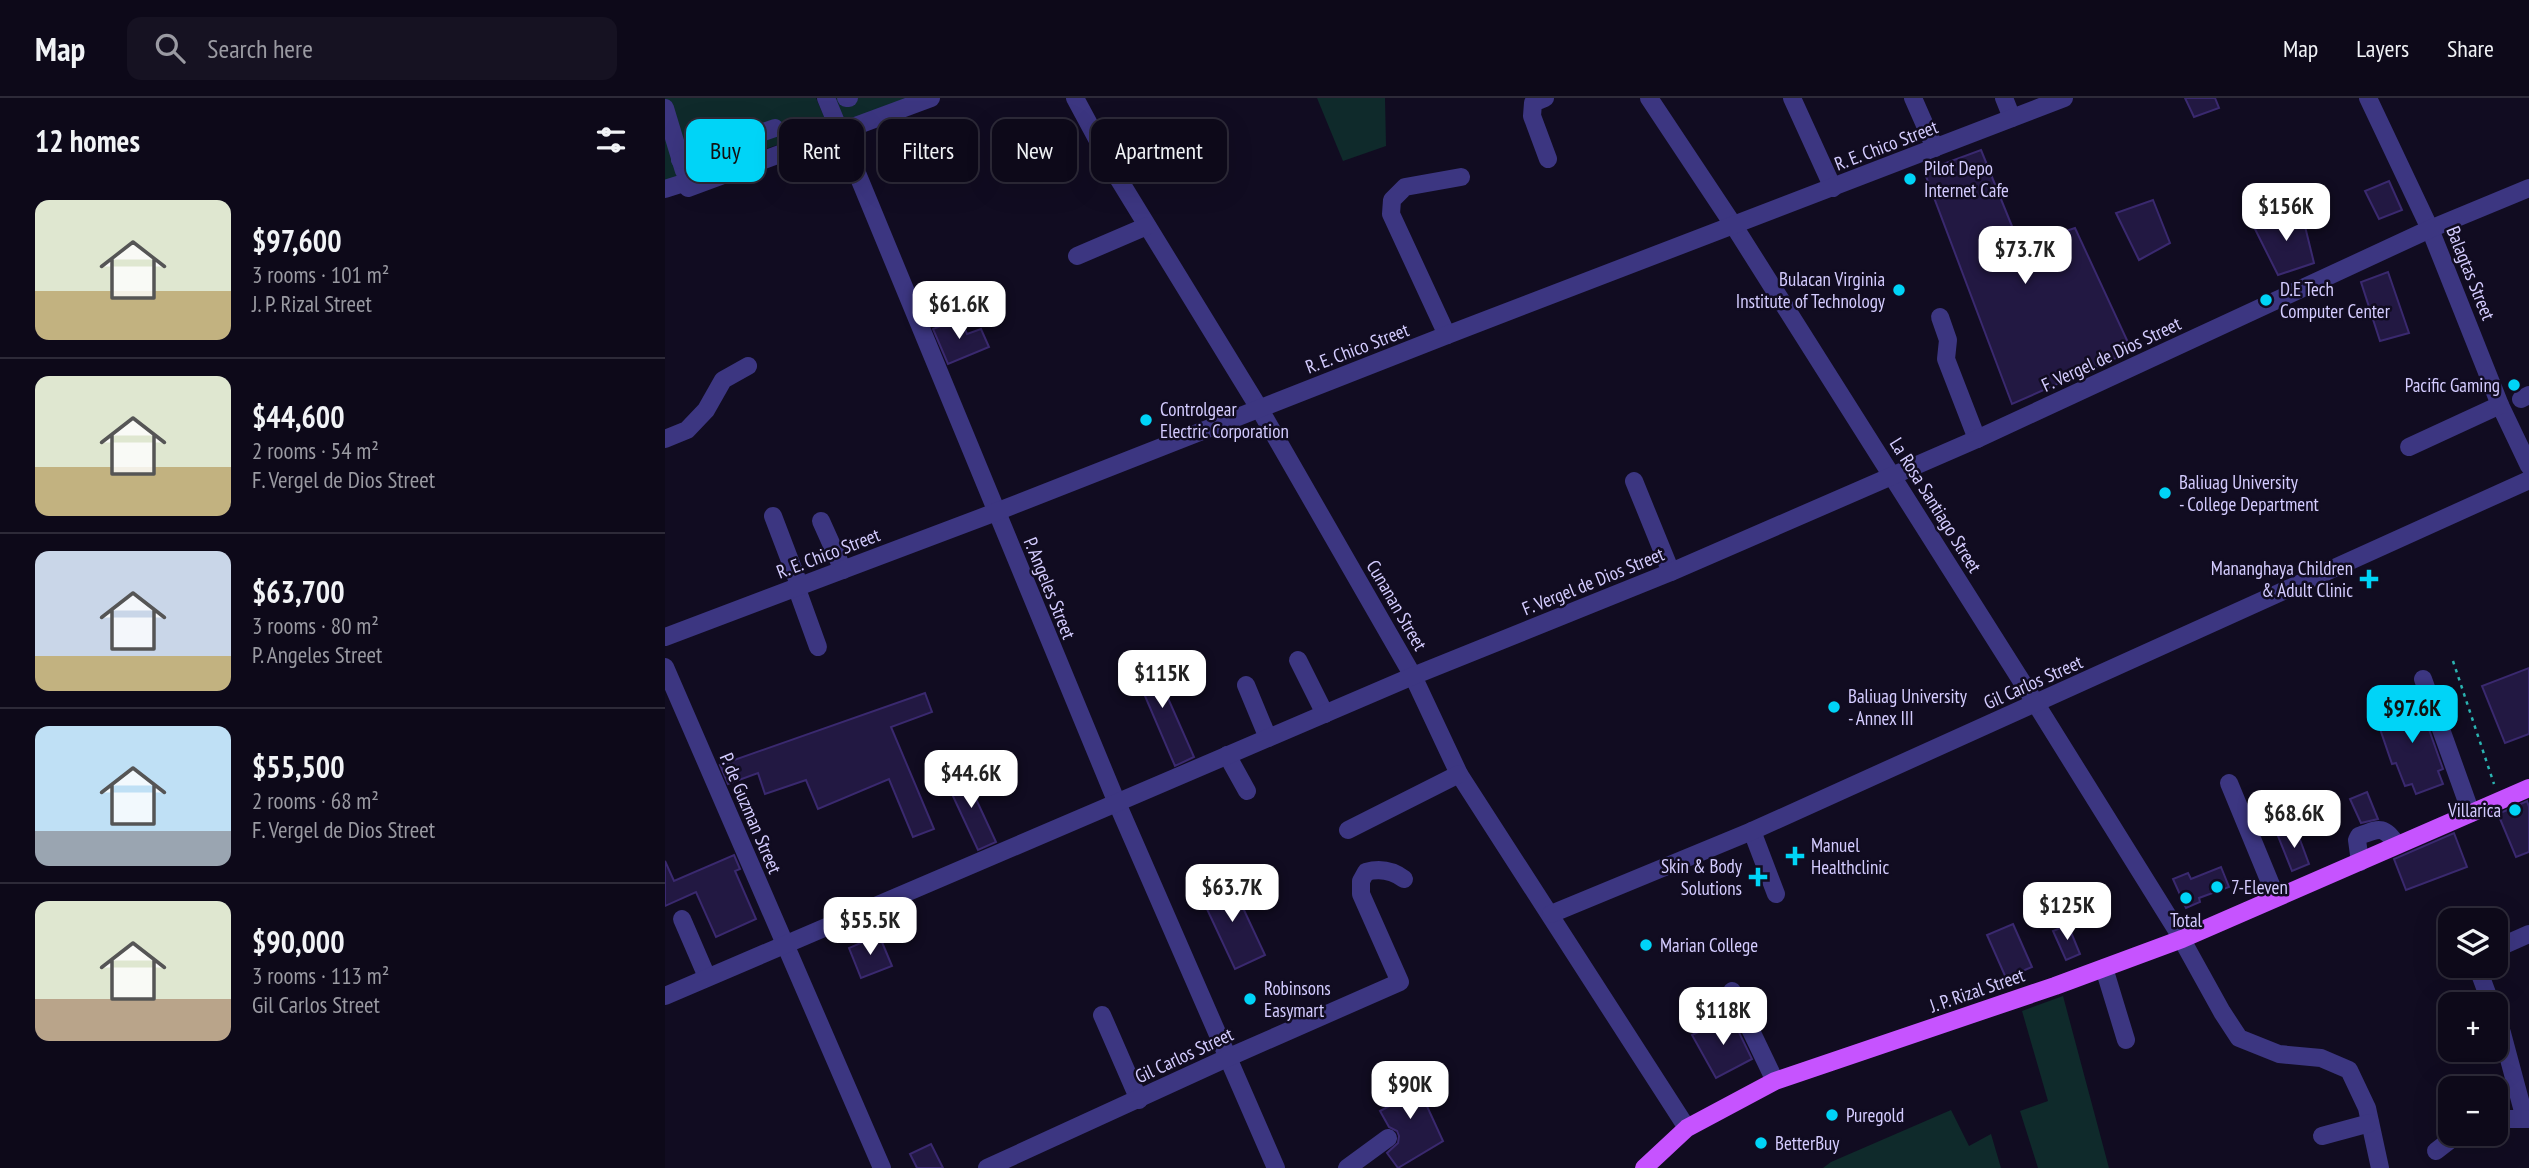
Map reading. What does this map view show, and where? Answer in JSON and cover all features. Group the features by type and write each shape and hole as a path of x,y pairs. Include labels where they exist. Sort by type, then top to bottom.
{"main road":[{"name":"J. P. Rizal Street","path":"1644,1168 1687,1128 1775,1081 2182,939 2529,788"}],"street":[{"name":"P. Angeles Street","path":"826,98 834,119"},
{"path":"864,122 931,98"},
{"name":"Cunanan Street","path":"1075,98 1091,128"},
{"path":"1545,98 1532,103 1532,116 1548,159"},
{"name":"La Rosa Santiago Street","path":"1649,98 1893,476 2182,939 2222,1013 2239,1038 2279,1054 2321,1058 2349,1070 2371,1123"},
{"path":"1792,98 1833,188"},
{"path":"1913,98 1935,148"},
{"path":"2004,98 2012,118"},
{"name":"R. E. Chico Street","path":"665,637 799,588 2064,98"},
{"name":"Balagtas Street","path":"2368,98 2430,229 2500,405 2529,466"},
{"path":"665,107 686,179"},
{"path":"680,160 775,128"},
{"path":"1447,335 1391,214 1392,200 1405,187 1461,177"},
{"path":"665,189 687,182 688,188 704,182"},
{"name":"P. Angeles Street","path":"860,182 1117,803 1276,1168"},
{"name":"Cunanan Street","path":"1120,182 1259,408 1413,676 1459,774 1687,1128"},
{"name":"F. Vergel de Dios Street","path":"665,996 1413,676 1671,572 1977,439 2430,229 2526,195"},
{"path":"1077,256 1147,226"},
{"path":"1940,317 1948,340 1945,359 1977,439"},
{"path":"665,439 687,430 706,410 723,380 748,366"},
{"path":"2409,447 2500,405"},
{"name":"Gil Carlos Street","path":"1551,914 1752,831 2529,480"},
{"path":"1634,481 1671,572"},
{"path":"773,516 818,647"},
{"path":"821,521 843,570"},
{"path":"1298,660 1325,714"},
{"name":"P. de Guzman Street","path":"665,667 882,1168"},
{"path":"2423,679 2472,813"},
{"path":"1246,685 1268,738"},
{"path":"1227,755 1247,791"},
{"path":"1348,830 1459,774"},
{"path":"2229,783 2276,897"},
{"path":"1752,831 1776,894"},
{"name":"Gil Carlos Street","path":"987,1168 1400,982 1361,894 1361,881 1366,872 1376,869 1395,873 1404,879"},
{"path":"682,919 707,977"},
{"path":"2508,943 2529,934"},
{"path":"2104,968 2126,1040"},
{"path":"1732,991 1775,1081"},
{"path":"1103,1016 1139,1100"},
{"path":"2508,1047 2523,1084 2527,1119 2508,1119"},
{"path":"2322,1136 2371,1123 2380,1168"},
{"path":"1347,1168 1388,1138"},
{"path":"2436,1151 2442,1146"}],"path":[{"path":"2453,661 2500,800"}],"green space":[{"path":"665,98 816,98 825,119 779,119 779,144 765,149 765,119 686,119 686,175 665,182"},
{"path":"834,98 911,98 852,119 842,119"},
{"path":"1317,98 1385,98 1386,146 1343,161"},
{"path":"2063,996 2109,1168 2038,1168 2020,1111 2048,1101 2022,1011"},
{"path":"1951,1110 1969,1146 1991,1134 2001,1168 1823,1168 1831,1162"}],"building":[{"path":"2185,98 2215,98 2219,108 2194,117"},
{"path":"1981,150 2020,246 2075,228 2132,351 2012,404 1924,171"},
{"path":"2389,181 2402,210 2379,219 2365,191"},
{"path":"2153,200 2170,243 2139,260 2116,213"},
{"path":"2301,210 2314,263 2278,275 2254,227"},
{"path":"2388,272 2409,333 2380,341 2361,282"},
{"path":"960,318 967,334 981,329 989,347 948,364 933,329"},
{"path":"1148,653 1194,757 1175,766 1130,661"},
{"path":"2529,668 2529,734 2505,743 2482,686"},
{"path":"2415,690 2443,769 2438,771 2443,784 2416,794 2412,784 2405,786 2396,763 2392,764 2376,717 2407,706 2402,695"},
{"path":"925,693 932,712 891,727 934,829 913,837 889,779 818,809 806,780 765,794 758,773 728,784 720,765"},
{"path":"963,771 996,842 978,850 945,779"},
{"path":"2367,792 2378,819 2361,823 2350,799"},
{"path":"2527,801 2529,852 2516,857 2498,814"},
{"path":"2296,829 2309,864 2292,871 2278,836"},
{"path":"2454,833 2467,867 2406,890 2394,859"},
{"path":"734,855 740,869 735,871 756,919 716,937 696,892 665,906 665,861 674,881"},
{"path":"2221,867 2229,887 2199,898 2200,902 2186,908 2173,879 2188,873 2191,879"},
{"path":"1229,878 1265,955 1235,969 1199,892"},
{"path":"2013,924 2032,967 2006,978 1987,935"},
{"path":"2068,925 2080,954 2066,960 2053,931"},
{"path":"879,935 892,966 861,978 849,948"},
{"path":"1731,1016 1752,1059 1716,1078 1692,1035"},
{"path":"1409,1067 1443,1141 1398,1168 1387,1153 1398,1143 1399,1136 1397,1131 1389,1127 1380,1111 1401,1100 1390,1078"},
{"path":"931,1144 943,1168 917,1168 910,1154"}],"place":[{"name":"Pilot Depo Internet Cafe","path":"1910,179"},
{"name":"Bulacan Virginia Institute of Technology","path":"1899,290"},
{"name":"D.E Tech Computer Center","path":"2266,300"},
{"name":"Pacific Gaming","path":"2514,385"},
{"name":"Controlgear Electric Corporation","path":"1146,420"},
{"name":"Baliuag University - College Department","path":"2165,493"},
{"name":"Mananghaya Children & Adult Clinic","path":"2369,579"},
{"name":"Baliuag University - Annex III","path":"1834,707"},
{"name":"Villarica","path":"2515,810"},
{"name":"Manuel Healthclinic","path":"1795,856"},
{"name":"Skin & Body Solutions","path":"1758,877"},
{"name":"7-Eleven","path":"2217,887"},
{"name":"Total","path":"2186,898"},
{"name":"Marian College","path":"1646,945"},
{"name":"Robinsons Easymart","path":"1250,999"},
{"name":"Puregold","path":"1832,1115"},
{"name":"BetterBuy","path":"1761,1143"}]}
